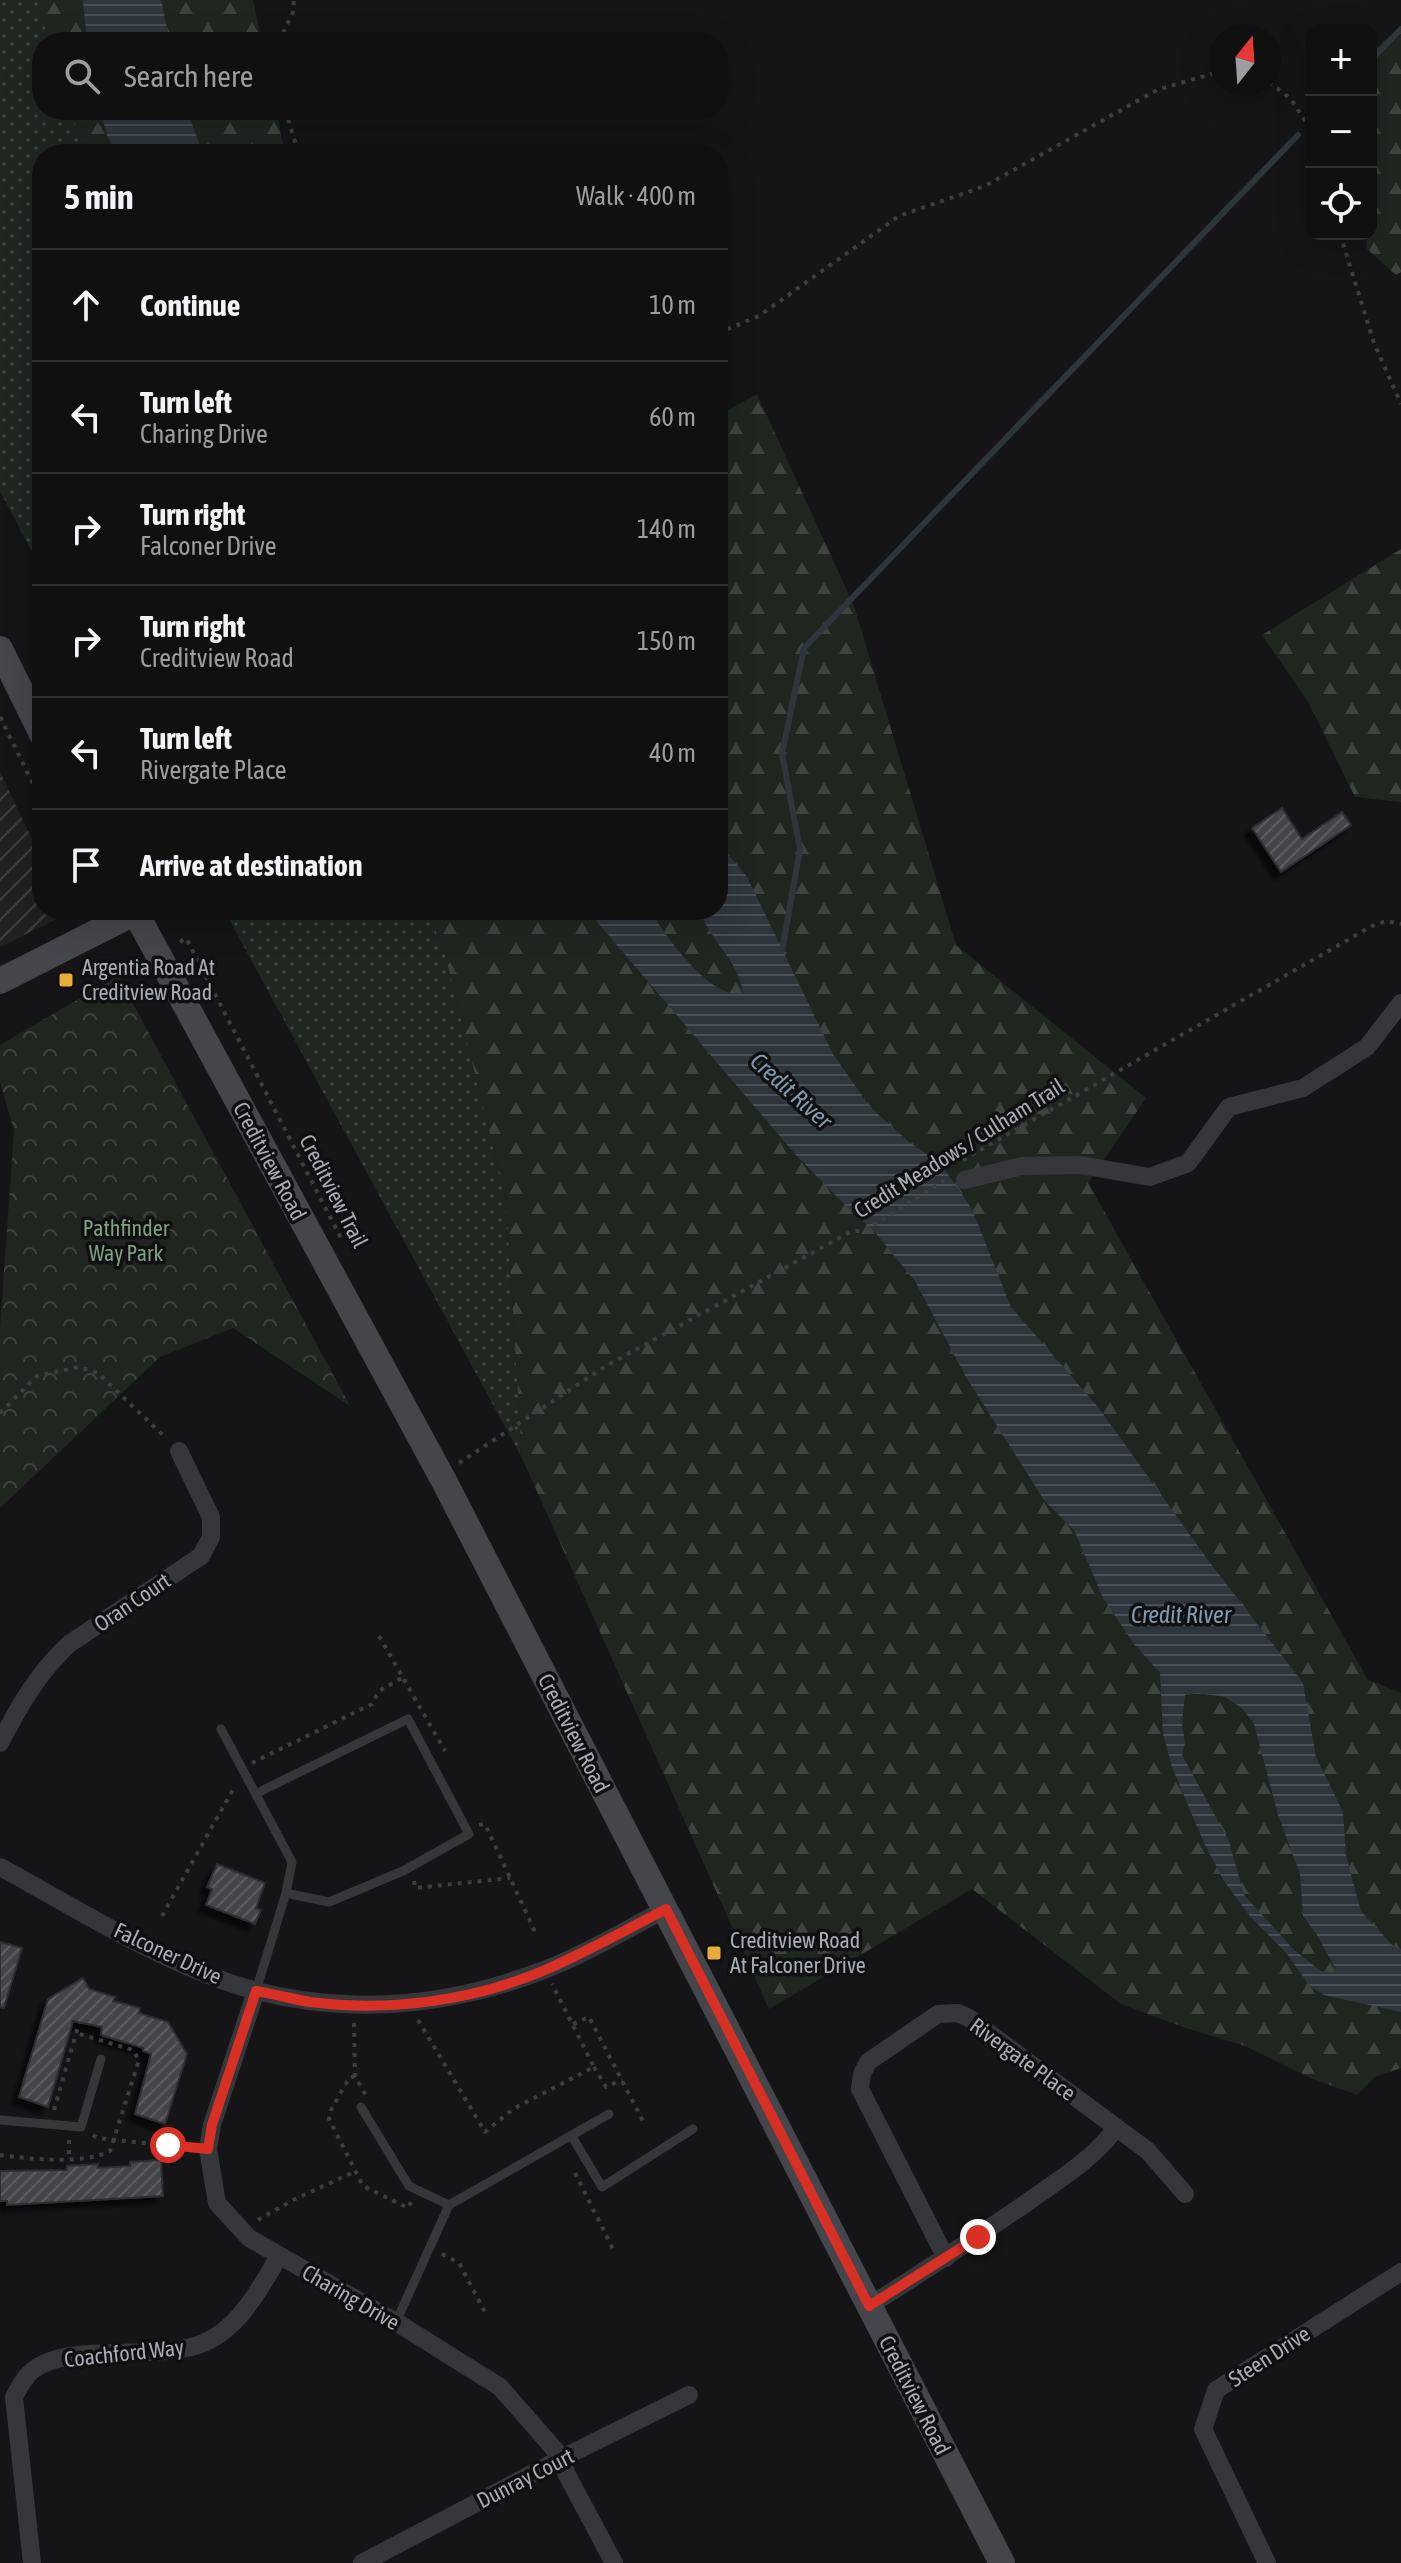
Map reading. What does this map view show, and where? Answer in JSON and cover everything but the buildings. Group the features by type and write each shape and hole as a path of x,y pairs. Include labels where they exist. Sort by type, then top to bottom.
{"main road":[{"path":"0,649 32,714"},
{"path":"0,981 118,920"},
{"name":"Creditview Road","path":"140,920 444,1481 1002,2563"}],"street":[{"path":"959,1173 1022,1166 1080,1165 1150,1177 1188,1163 1229,1107 1303,1088 1367,1047 1401,1003"},
{"name":"Oran Court","path":"0,1743 25,1696 69,1644 201,1556 211,1537 211,1517 179,1451"},
{"name":"Falconer Drive","path":"0,1867 193,1968 256,1991 310,2002 353,2005 408,2004 448,1999 504,1984 545,1970 666,1909"},
{"name":"Charing Drive","path":"256,1991 212,2125 208,2149 217,2203 249,2238 396,2322 500,2387 562,2458 566,2473 614,2563"},
{"name":"Rivergate Place","path":"946,2258 861,2094 862,2074 868,2062 938,2014 962,2014 1148,2151 1185,2194"},
{"path":"869,2306 946,2258 1085,2162 1116,2128"},
{"name":"Coachford Way","path":"32,2563 14,2397 24,2378 41,2365 65,2357 171,2351 201,2344 229,2325 251,2304 279,2256"},
{"name":"Steen Drive","path":"1267,2563 1203,2429 1216,2390 1401,2272"},
{"name":"Dunray Court","path":"362,2563 689,2395"}],"lane":[{"path":"257,1793 408,1719 469,1834 411,1867 329,1902 286,1893"},
{"path":"221,1729 292,1862 286,1893 256,1991"},
{"path":"0,2120 81,2127 101,2059"},
{"path":"361,2107 409,2186 449,2205"},
{"path":"396,2322 449,2205 609,2114"},
{"path":"571,2135 602,2187 693,2129"}],"path":[{"path":"284,32 293,12 294,0"},
{"path":"728,329 759,316 899,216 985,186 1157,90 1209,75"},
{"path":"1281,91 1291,99 1305,121"},
{"path":"288,120 296,144"},
{"path":"1342,240 1374,343 1401,404"},
{"path":"0,717 32,782"},
{"name":"Credit Meadows / Culham Trail","path":"959,1173 1372,926 1386,921 1401,924"},
{"name":"Creditview Trail","path":"180,942 186,938 343,1243"},
{"name":"Credit Meadows / Culham Trail","path":"457,1464 606,1366 852,1231 864,1231 942,1182 947,1174"},
{"path":"0,1413 37,1376 79,1367 98,1373 179,1451"},
{"path":"379,1636 445,1751"},
{"path":"162,1916 244,1770 257,1760 372,1704 379,1691 402,1678"},
{"path":"465,1826 485,1824 537,1936"},
{"path":"411,1867 415,1888 510,1878"},
{"path":"545,1970 606,2087 622,2080"},
{"path":"408,2004 485,2132 513,2109 594,2067"},
{"path":"573,2024 589,2017 645,2125"},
{"path":"50,2124 79,2023"},
{"path":"81,2127 97,2138 208,2149"},
{"path":"559,2142 614,2251"},
{"path":"242,2230 293,2200 356,2171"},
{"path":"430,2248 459,2263 487,2316"}],"shaded area":[{"path":"0,772 32,839 32,920 55,920 0,947"}],"green space":[{"path":"0,0 37,0 47,32 32,32 32,120 74,120 81,144 32,144 32,552 0,491"},
{"path":"37,0 253,0 260,32 47,32"},
{"path":"1401,29 1401,272 1396,275 1367,249 1366,240 1377,240 1377,48"},
{"path":"74,120 278,120 283,144 81,144"},
{"path":"757,394 854,606 956,945 1146,1098 1088,1183 1368,1680 1401,1693 1401,2068 1375,2077 1357,2095 1311,2078 1245,2046 1121,2004 972,1889 769,2009 522,1458 506,1199 445,954 432,920 728,920 728,410"},
{"path":"1401,549 1401,802 1355,797 1309,703 1262,635"},
{"path":"229,920 432,920 445,954 506,1199 522,1458"},
{"name":"Pathfinder Way Park","path":"118,976 350,1406 233,1328 160,1357 0,1508 0,1328 14,1131 0,1082 0,1045"}],"water":[{"path":"83,0 161,0 168,32 86,32"},
{"path":"103,120 191,120 199,144 111,144"},
{"name":"Credit River","path":"728,855 747,877 833,1054 870,1107 909,1142 940,1163 972,1209 1011,1307 1098,1407 1211,1564 1303,1683 1316,1757 1343,1812 1346,1856 1361,1911 1394,1947 1401,1949 1401,2012 1324,1995 1309,1985 1287,1954 1249,1915 1224,1881 1203,1841 1172,1767 1163,1734 1160,1673 1134,1644 1103,1598 1074,1530 1044,1500 966,1377 915,1281 873,1230 795,1154 596,920 656,920 703,977 730,993 743,993 736,970 704,921 728,920","holes":["1198,1693 1225,1697 1242,1708 1254,1724 1278,1815 1300,1874 1303,1916 1335,1968 1333,1973 1321,1971 1294,1950 1244,1895 1229,1841 1182,1755 1185,1695"]}],"waterway":[{"path":"1377,54 1401,29"},
{"path":"782,951 800,849 782,754 804,648 1298,135"}],"place":[{"name":"Argentia Road At Creditview Road","path":"66,980"},
{"name":"Creditview Road At Falconer Drive","path":"714,1953"}],"route":[{"path":"168,2145 208,2149 212,2125 256,1991 310,2002 353,2005 408,2004 448,1999 545,1970 666,1909 869,2306 978,2237"}]}
